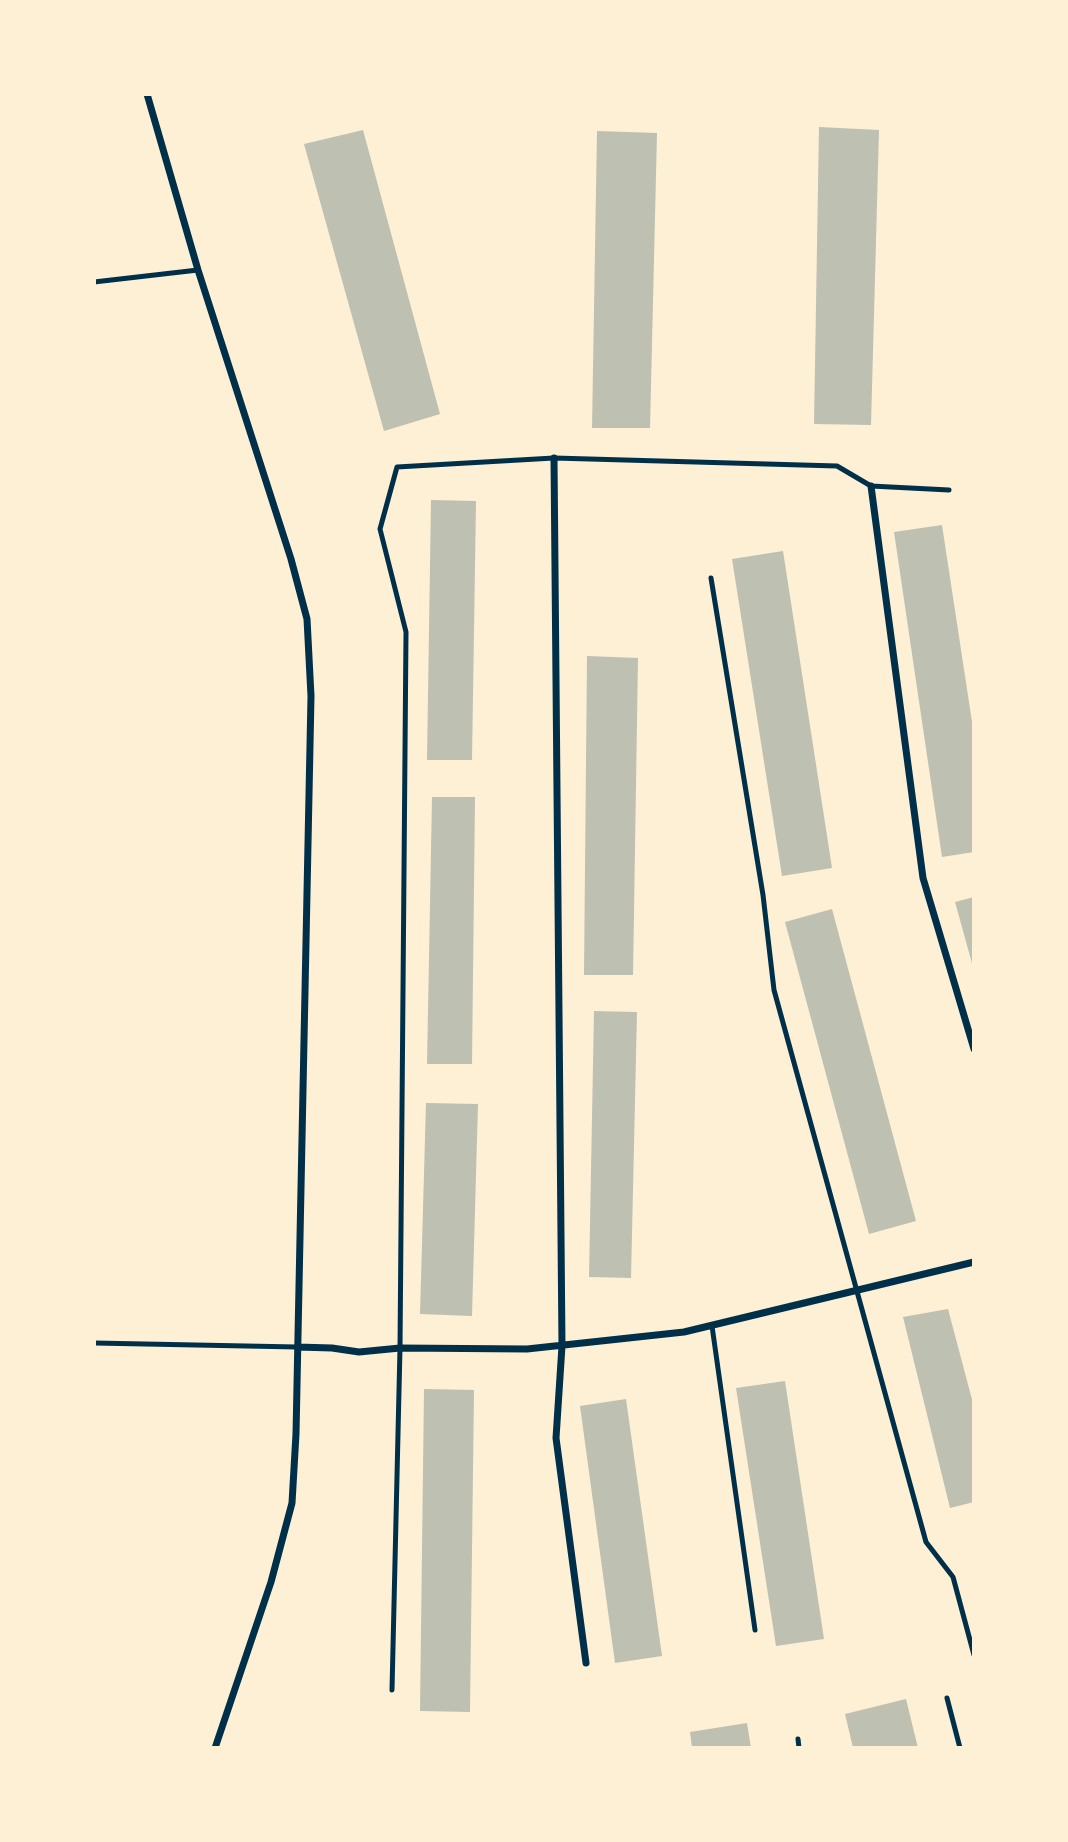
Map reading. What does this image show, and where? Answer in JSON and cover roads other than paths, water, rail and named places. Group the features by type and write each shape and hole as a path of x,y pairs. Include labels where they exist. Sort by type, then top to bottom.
{"street":[{"path":"147,94 198,270 291,559 307,619 312,696 292,1503 271,1582 215,1748"},
{"path":"554,458 562,1346 556,1438 586,1664"},
{"path":"871,486 923,878 974,1049"},
{"path":"297,1347 359,1352 400,1348 527,1349 684,1332 974,1262"}],"lane":[{"path":"94,282 198,270"},
{"path":"392,1690 400,1348 406,632 380,529 397,467 554,458 837,466 871,486 949,489"},
{"path":"711,578 763,895 774,990 926,1542 953,1577 974,1655"},
{"path":"712,1326 755,1630"},
{"path":"94,1343 297,1347"},
{"path":"947,1698 960,1748"},
{"path":"798,1738 799,1748"}]}
